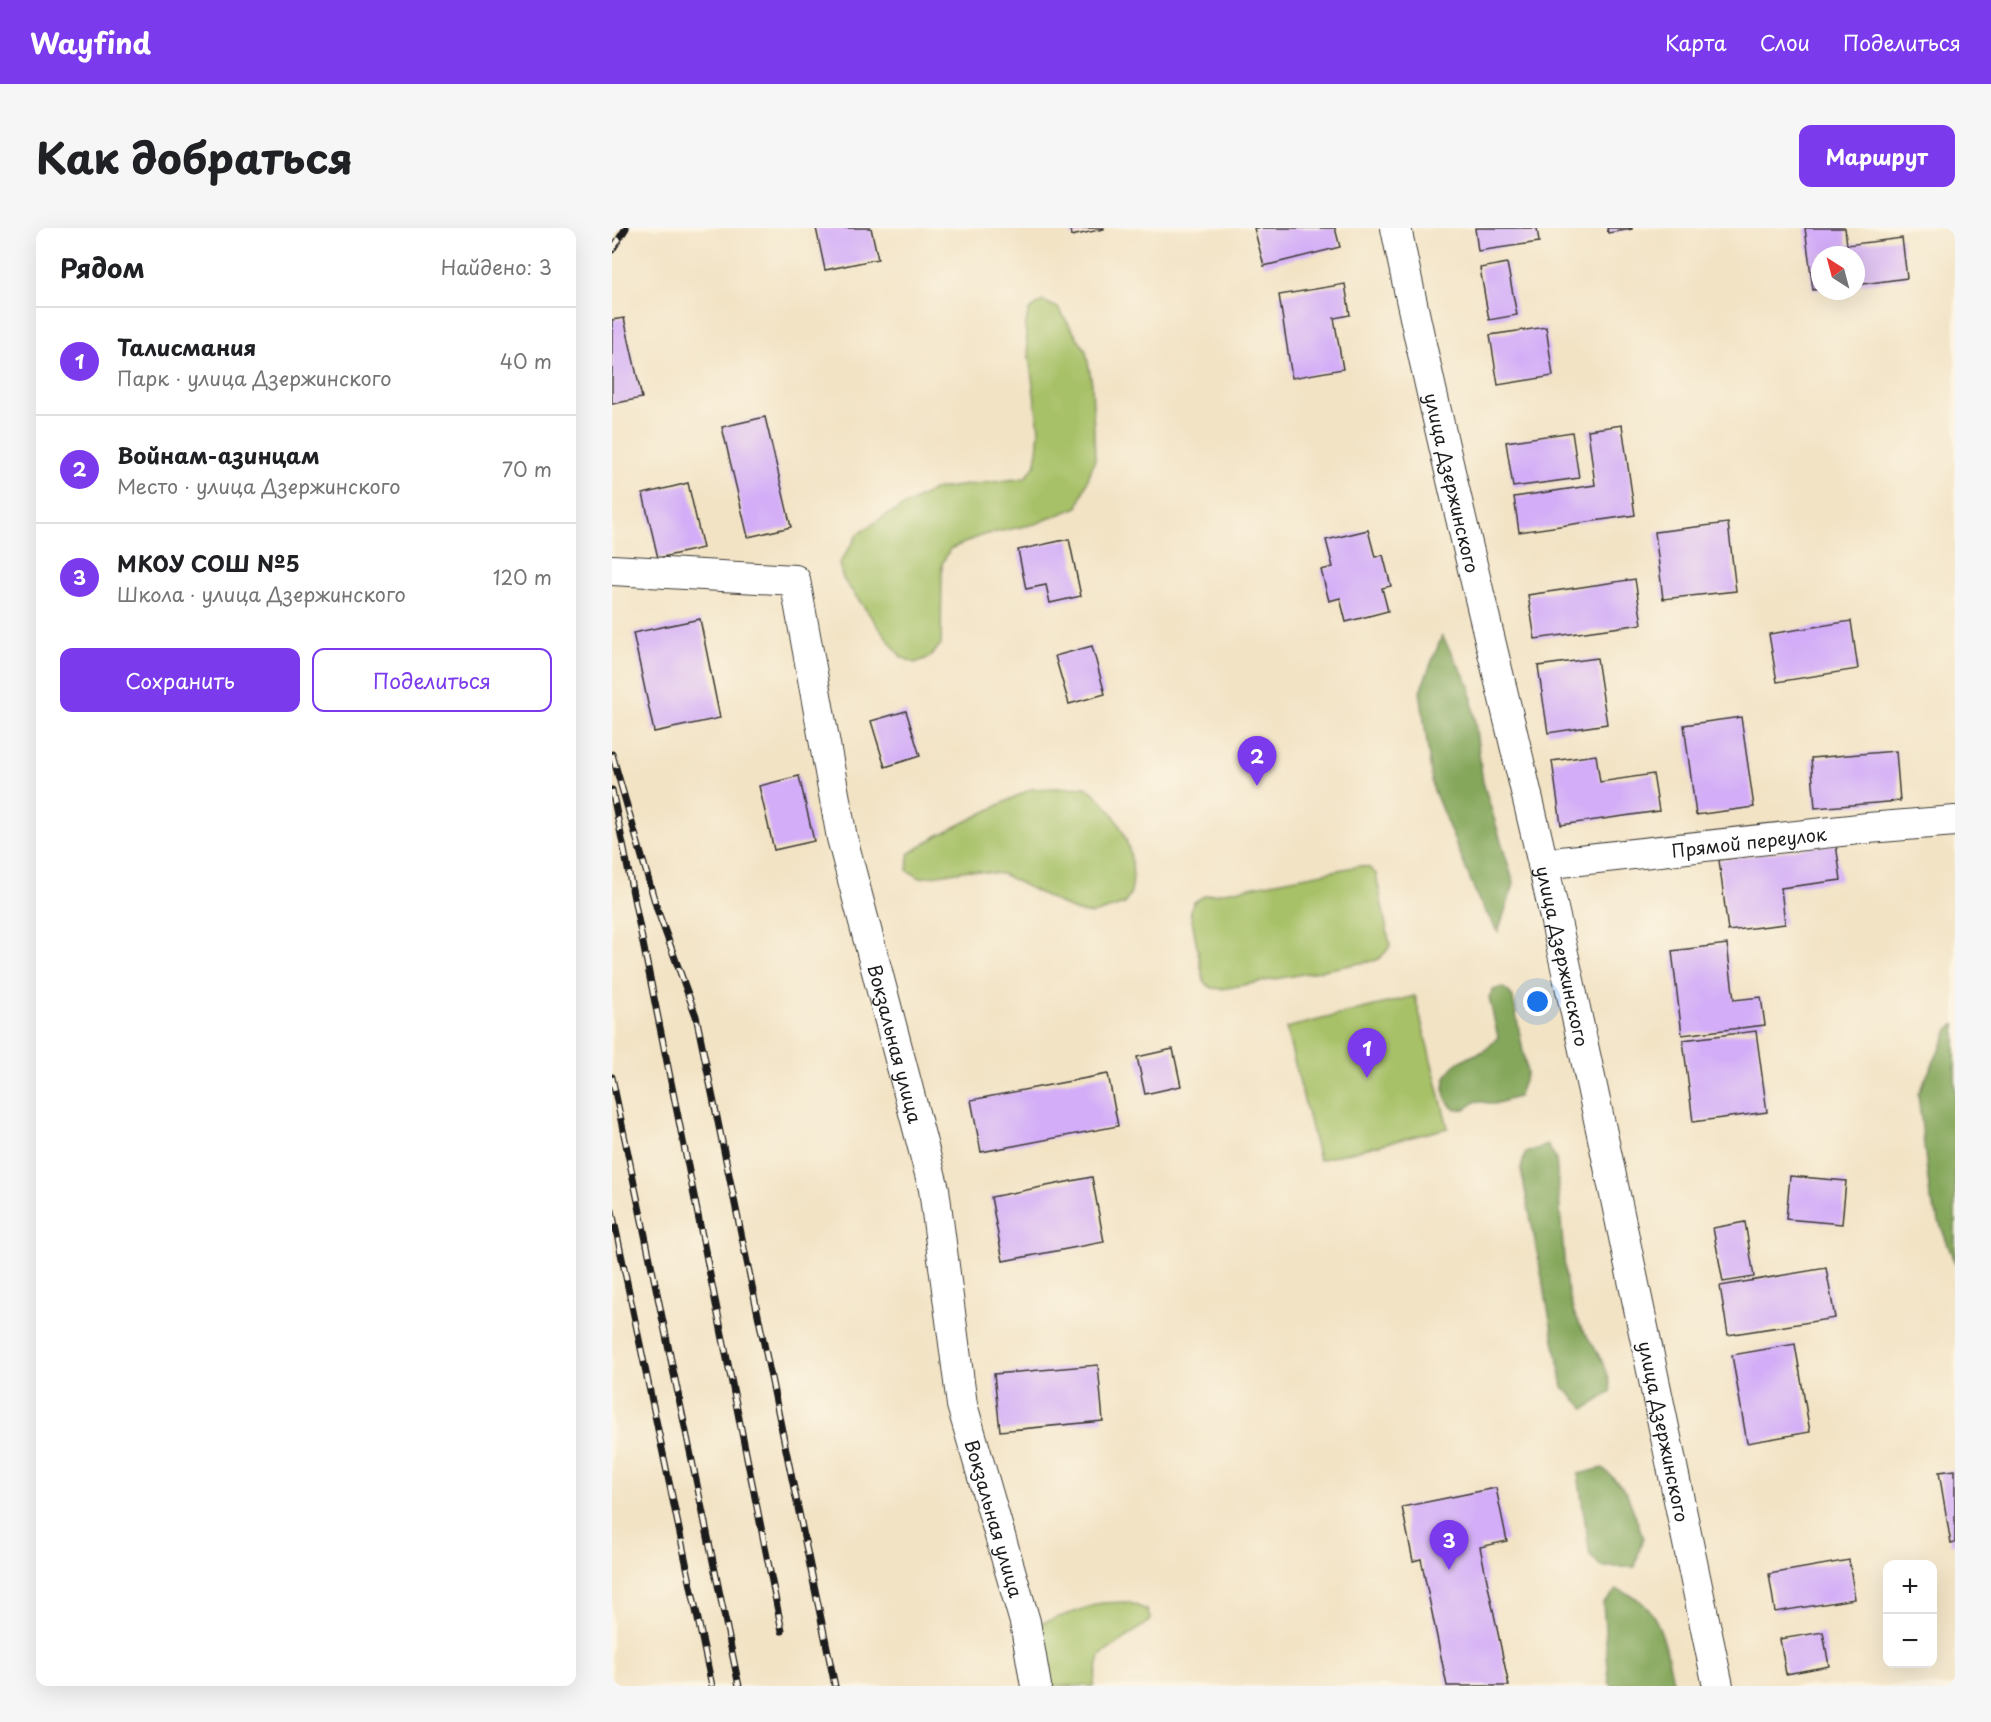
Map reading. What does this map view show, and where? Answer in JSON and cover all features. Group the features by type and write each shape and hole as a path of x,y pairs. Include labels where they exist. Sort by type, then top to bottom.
{"street":[{"name":"улица Дзержинского","path":"1396,228 1423,358 1543,864 1593,1089 1718,1686"},
{"name":"Вокзальная улица","path":"612,570 795,580 842,838 934,1189 962,1405 1025,1622 1036,1686"},
{"name":"Прямой переулок","path":"1543,864 1868,828 1955,821"}],"green space":[{"path":"1043,301 1058,308 1086,351 1092,384 1095,459 1078,507 1035,524 983,535 950,549 942,564 941,644 930,657 915,663 901,657 843,579 839,564 858,534 885,516 936,489 1025,478 1036,464 1039,430 1025,327 1029,310"},
{"path":"1442,636 1470,686 1483,782 1514,884 1498,932 1479,901 1433,788 1420,691"},
{"path":"1086,787 1107,806 1128,844 1133,873 1132,889 1125,904 1093,914 1077,912 1002,874 969,870 920,878 907,870 909,854 937,836 1031,789"},
{"path":"1359,866 1368,867 1376,874 1390,946 1377,960 1222,989 1212,988 1204,982 1190,910 1194,902 1204,896"},
{"path":"1502,987 1513,998 1527,1073 1518,1097 1494,1104 1477,1101 1465,1109 1455,1110 1446,1099 1444,1086 1446,1079 1459,1062 1485,1050 1498,1037 1489,997 1493,990"},
{"path":"1415,996 1448,1128 1319,1160 1286,1028"},
{"path":"1955,1024 1955,1264 1930,1197 1918,1094 1950,1028"},
{"path":"1547,1145 1556,1158 1566,1283 1571,1303 1580,1325 1602,1361 1611,1392 1585,1409 1563,1387 1521,1169 1525,1153"},
{"path":"1603,1468 1626,1491 1643,1537 1635,1567 1602,1567 1590,1556 1578,1474"},
{"path":"1617,1590 1644,1604 1652,1615 1664,1641 1674,1686 1612,1686 1609,1682 1603,1603"},
{"path":"1128,1602 1147,1610 1151,1620 1100,1656 1093,1686 1031,1686 1024,1652 1041,1623 1101,1603"}],"building":[{"path":"816,228 871,228 878,259 825,270"},
{"path":"1070,228 1104,228 1104,229 1071,236"},
{"path":"1254,228 1335,228 1340,247 1264,266"},
{"path":"1475,228 1537,228 1539,242 1478,251"},
{"path":"1607,228 1632,228 1632,229 1608,233"},
{"path":"1805,228 1845,228 1847,245 1902,238 1907,278 1865,284 1865,246 1811,246 1811,274"},
{"path":"1507,263 1517,315 1489,320 1480,268"},
{"path":"1345,284 1350,315 1334,318 1343,369 1292,378 1279,295"},
{"path":"624,318 642,398 612,404 612,320"},
{"path":"1546,327 1553,376 1498,385 1490,335"},
{"path":"765,417 791,527 748,537 722,427"},
{"path":"1622,425 1635,515 1519,532 1514,497 1595,485 1588,430"},
{"path":"1572,432 1579,478 1513,487 1506,442"},
{"path":"688,483 703,548 658,558 643,494"},
{"path":"1728,523 1736,591 1663,599 1655,532"},
{"path":"1368,530 1375,557 1383,555 1391,586 1382,588 1388,611 1346,622 1340,598 1329,601 1321,570 1333,567 1326,540"},
{"path":"1069,539 1081,596 1050,603 1046,585 1026,589 1018,550"},
{"path":"1635,579 1642,624 1535,639 1528,595"},
{"path":"700,619 720,718 654,732 633,633"},
{"path":"1851,621 1858,669 1777,682 1769,634"},
{"path":"1092,646 1105,694 1069,704 1055,656"},
{"path":"1597,658 1607,724 1548,733 1538,666"},
{"path":"906,711 920,756 885,767 871,721"},
{"path":"1741,717 1754,807 1696,815 1684,725"},
{"path":"1896,751 1900,801 1815,808 1811,758"},
{"path":"1596,755 1600,782 1653,774 1659,811 1561,825 1552,761"},
{"path":"799,776 814,841 774,850 759,786"},
{"path":"1836,844 1841,880 1781,888 1785,924 1728,931 1719,860"},
{"path":"1727,944 1734,1000 1761,997 1765,1025 1682,1035 1672,951"},
{"path":"1756,1031 1767,1112 1693,1122 1683,1040"},
{"path":"1173,1049 1181,1086 1145,1094 1137,1057"},
{"path":"1108,1074 1118,1126 981,1152 971,1100"},
{"path":"1790,1176 1846,1181 1842,1224 1786,1219"},
{"path":"1092,1177 1104,1242 1003,1261 991,1197"},
{"path":"1745,1222 1754,1277 1723,1282 1713,1228"},
{"path":"1826,1268 1835,1318 1728,1335 1720,1286"},
{"path":"1795,1344 1810,1432 1747,1443 1732,1355"},
{"path":"1098,1365 1103,1421 1000,1431 994,1374"},
{"path":"1955,1470 1955,1543 1951,1544 1939,1472"},
{"path":"1496,1488 1507,1541 1480,1547 1509,1686 1447,1686 1421,1559 1413,1561 1402,1507"},
{"path":"1849,1560 1855,1599 1775,1612 1769,1574"},
{"path":"1823,1632 1829,1666 1786,1674 1780,1639"}],"railway":[{"path":"612,250 626,228"},
{"path":"612,754 657,909 696,1016 835,1686"},
{"path":"612,790 782,1631"},
{"path":"612,1077 739,1686"},
{"path":"612,1211 712,1686"}],"place":[{"name":"Войнам-азинцам","path":"1257,786"},
{"name":"Талисмания","path":"1367,1078"},
{"name":"МКОУ СОШ №5","path":"1449,1570"}]}
